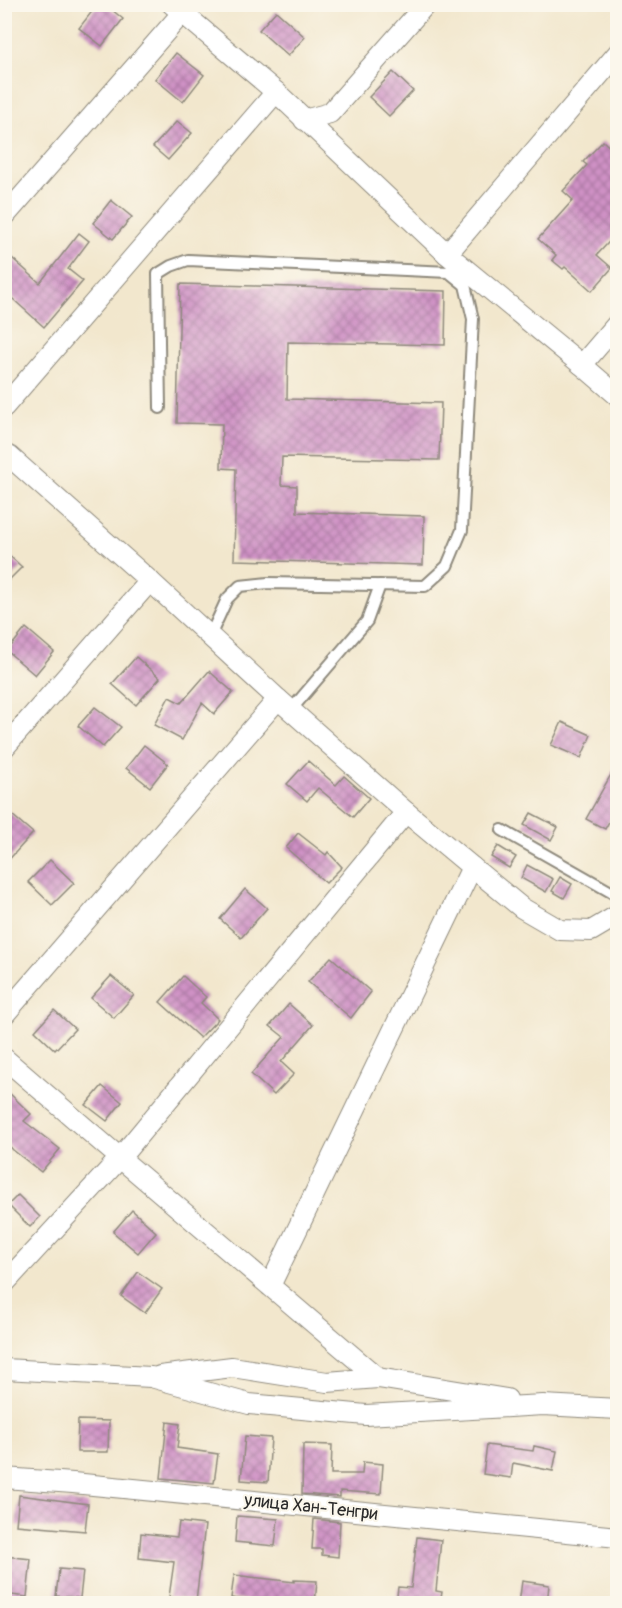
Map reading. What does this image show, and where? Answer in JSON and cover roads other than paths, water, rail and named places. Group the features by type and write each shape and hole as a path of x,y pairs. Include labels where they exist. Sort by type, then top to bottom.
{"street":[{"path":"304,120 330,113 426,4"},
{"path":"4,217 181,8 276,92 447,254 618,396"},
{"path":"447,254 618,53"},
{"path":"4,407 276,92"},
{"path":"582,365 618,323"},
{"path":"6,457 150,581 406,812 522,908 560,930 591,931 618,915"},
{"path":"4,748 150,581"},
{"path":"4,1015 285,704"},
{"path":"4,1284 120,1158 406,812"},
{"path":"270,1286 472,867"},
{"path":"4,1058 378,1378"},
{"path":"4,1369 151,1377 232,1367 327,1382 378,1378 543,1405 618,1409"},
{"path":"151,1377 249,1404 366,1415 543,1405"},
{"name":"улица Хан-Тенгри","path":"4,1478 618,1537"}],"lane":[{"path":"160,408 158,274 171,266 188,260 449,272 465,285 473,319 462,530 447,566 425,586 268,583 240,585 227,599 210,636"},
{"path":"285,704 367,621 380,585"},
{"path":"502,830 618,896"}]}
